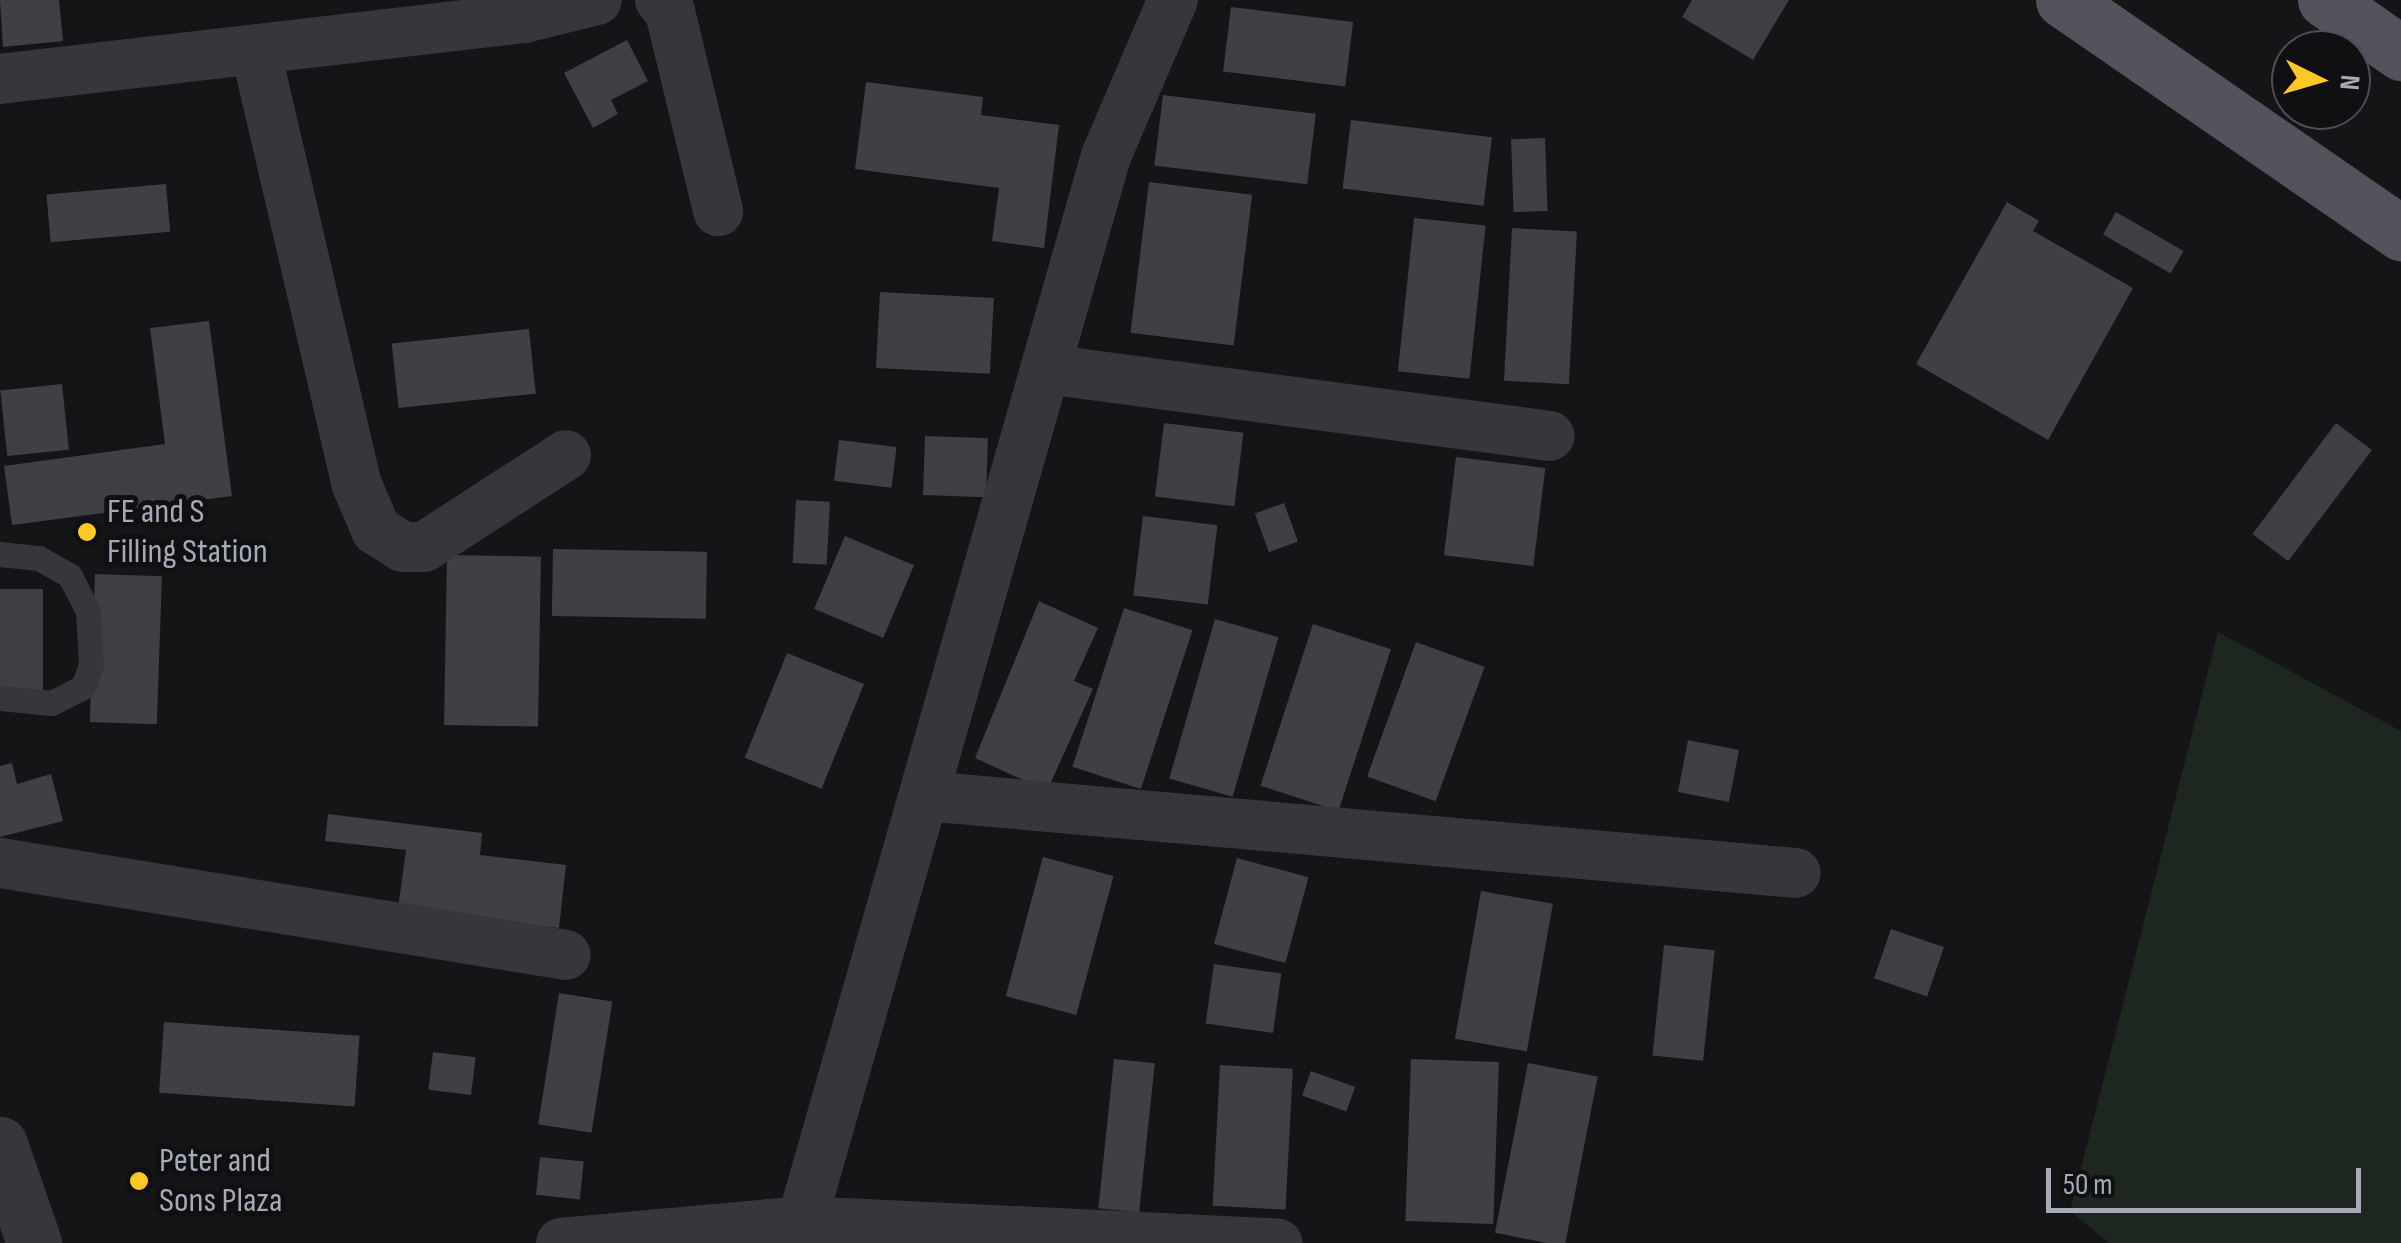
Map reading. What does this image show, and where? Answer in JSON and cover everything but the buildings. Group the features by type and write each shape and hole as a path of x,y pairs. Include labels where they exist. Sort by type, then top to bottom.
{"main road":[{"path":"2062,0 2401,234"},
{"path":"2325,0 2401,52"}],"street":[{"path":"0,79 524,18 597,0"},
{"path":"660,0 670,12 718,211"},
{"path":"802,1221 1106,156 1174,0"},
{"path":"256,52 357,486 376,530 404,548 424,546 566,456"},
{"path":"1046,369 1550,436"},
{"path":"925,796 1796,873"},
{"path":"0,862 566,955"},
{"path":"0,1144 34,1243"},
{"path":"561,1243 802,1221 1277,1243"}],"lane":[{"path":"0,554 39,558 70,576 88,611 91,665 84,687 52,703 0,698"}],"shaded area":[{"path":"2218,632 2401,731 2401,1243 2109,1243 2070,1211"}],"place":[{"name":"FE and S Filling Station","path":"87,532"},
{"name":"Peter and Sons Plaza","path":"139,1181"}]}
